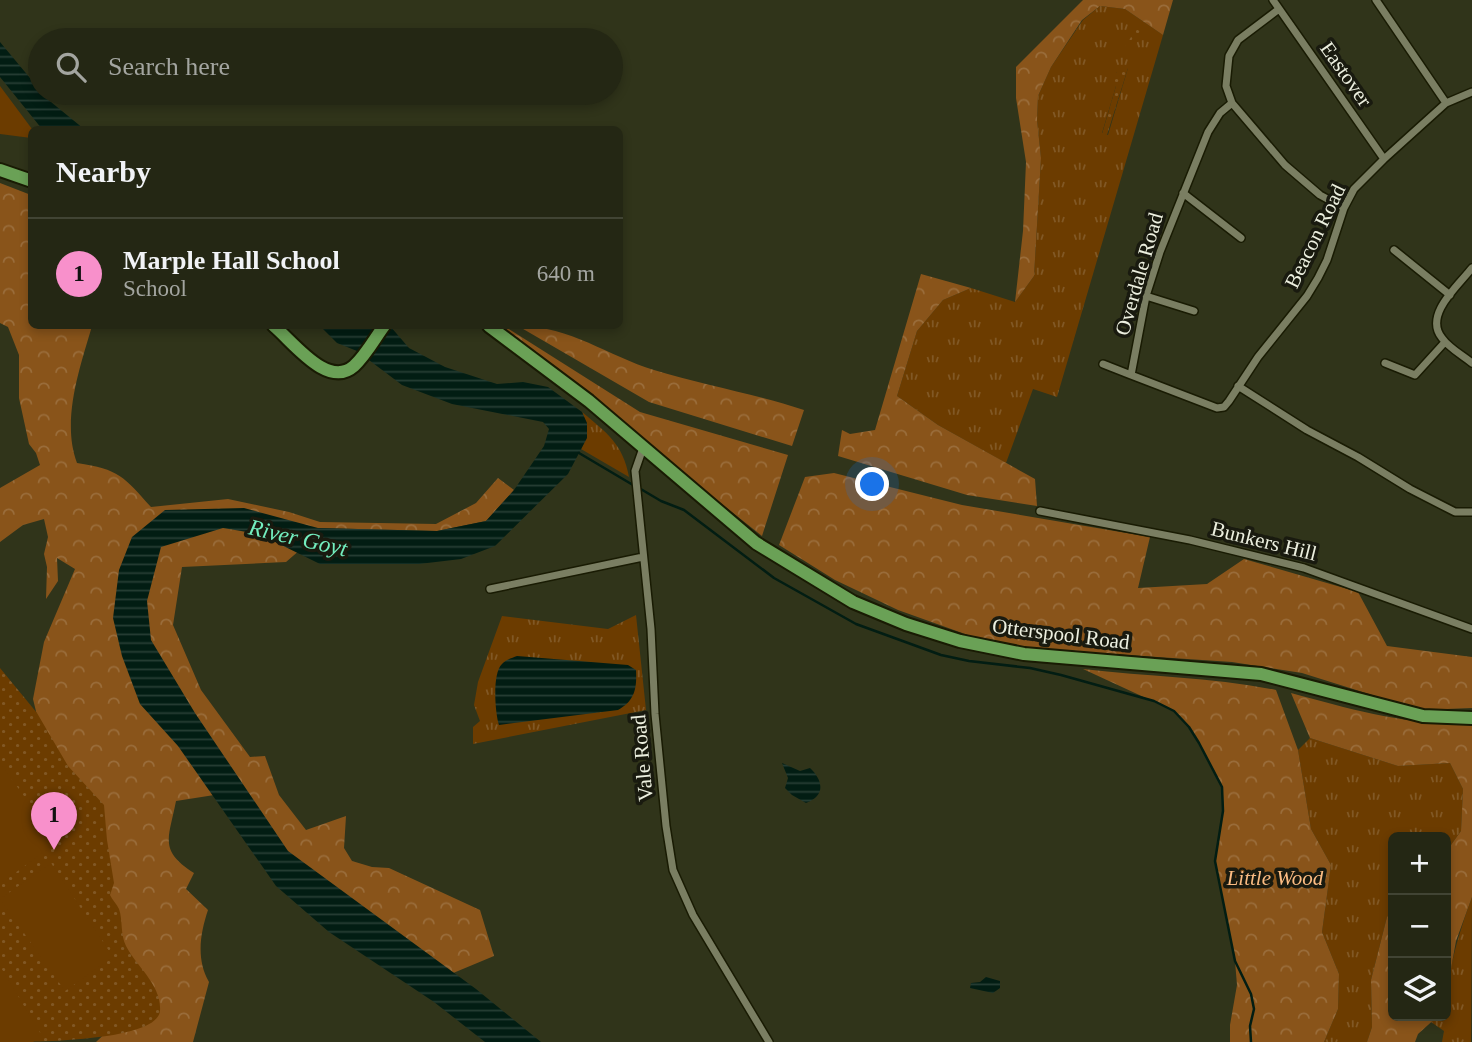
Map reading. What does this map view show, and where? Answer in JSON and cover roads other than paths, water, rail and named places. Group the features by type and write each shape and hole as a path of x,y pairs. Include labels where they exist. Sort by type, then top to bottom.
{"main road":[{"path":"0,170 28,180"},
{"path":"277,329 327,372 341,374 354,366 382,329"},
{"name":"Otterspool Road","path":"493,329 589,401 756,542 853,603 906,624 960,640 1024,654 1261,674 1423,716 1472,718"}],"street":[{"path":"1273,0 1279,9 1238,40 1229,56 1226,86 1232,103 1284,165 1320,195 1344,208"},
{"path":"1376,0 1446,103"},
{"name":"Eastover","path":"1279,9 1384,159"},
{"name":"Beacon Road","path":"1238,386 1318,278 1344,208 1354,189 1446,103 1472,92"},
{"name":"Overdale Road","path":"1131,374 1146,296 1160,252 1208,132 1220,113 1232,103"},
{"path":"1183,192 1241,238"},
{"path":"1394,250 1450,295"},
{"path":"1472,268 1440,309 1437,318 1438,333 1472,363"},
{"path":"1146,296 1194,311"},
{"path":"1385,363 1415,375 1446,342"},
{"path":"1103,364 1217,408 1224,407 1230,401 1238,386 1307,430 1410,489 1455,512 1472,512"},
{"name":"Vale Road","path":"643,448 635,471 651,629 660,764 673,870 693,915 769,1042"},
{"name":"Bunkers Hill","path":"1040,510 1190,540 1304,568 1472,629"},
{"path":"489,589 643,557"}],"water":[{"path":"0,42 28,76 28,105 55,105 80,126 40,126 0,77"},
{"name":"River Goyt","path":"323,329 393,329 409,348 445,367 497,384 523,382 548,387 582,412 587,423 587,438 568,474 495,546 461,559 419,564 320,564 259,534 223,528 161,547 147,601 151,640 195,713 288,851 476,989 541,1042 485,1042 434,1002 329,932 276,886 178,746 140,704 122,656 113,618 119,570 132,537 165,510 244,508 318,528 437,531 486,521 514,490 544,446 549,429 543,422 452,404 402,385 357,351 337,343"},
{"path":"517,656 628,665 636,670 634,693 618,710 499,725 496,712 497,676 503,663"},
{"path":"782,763 800,771 810,768 820,783 817,796 806,803 792,795 785,788 788,778"},
{"path":"986,977 1000,981 1000,988 993,993 970,988 971,983 980,982"}],"waterway":[{"path":"579,453 633,485"},
{"path":"639,488 684,510 774,578 856,624 941,655 1061,675 1154,701 1174,711 1189,727 1222,787 1223,811 1215,861 1235,961 1251,994 1254,1009 1250,1026 1251,1042"}],"place":[{"name":"Marple Hall School","path":"54,850"}],"park label":[{"name":"Little Wood","path":"1275,878"}]}
